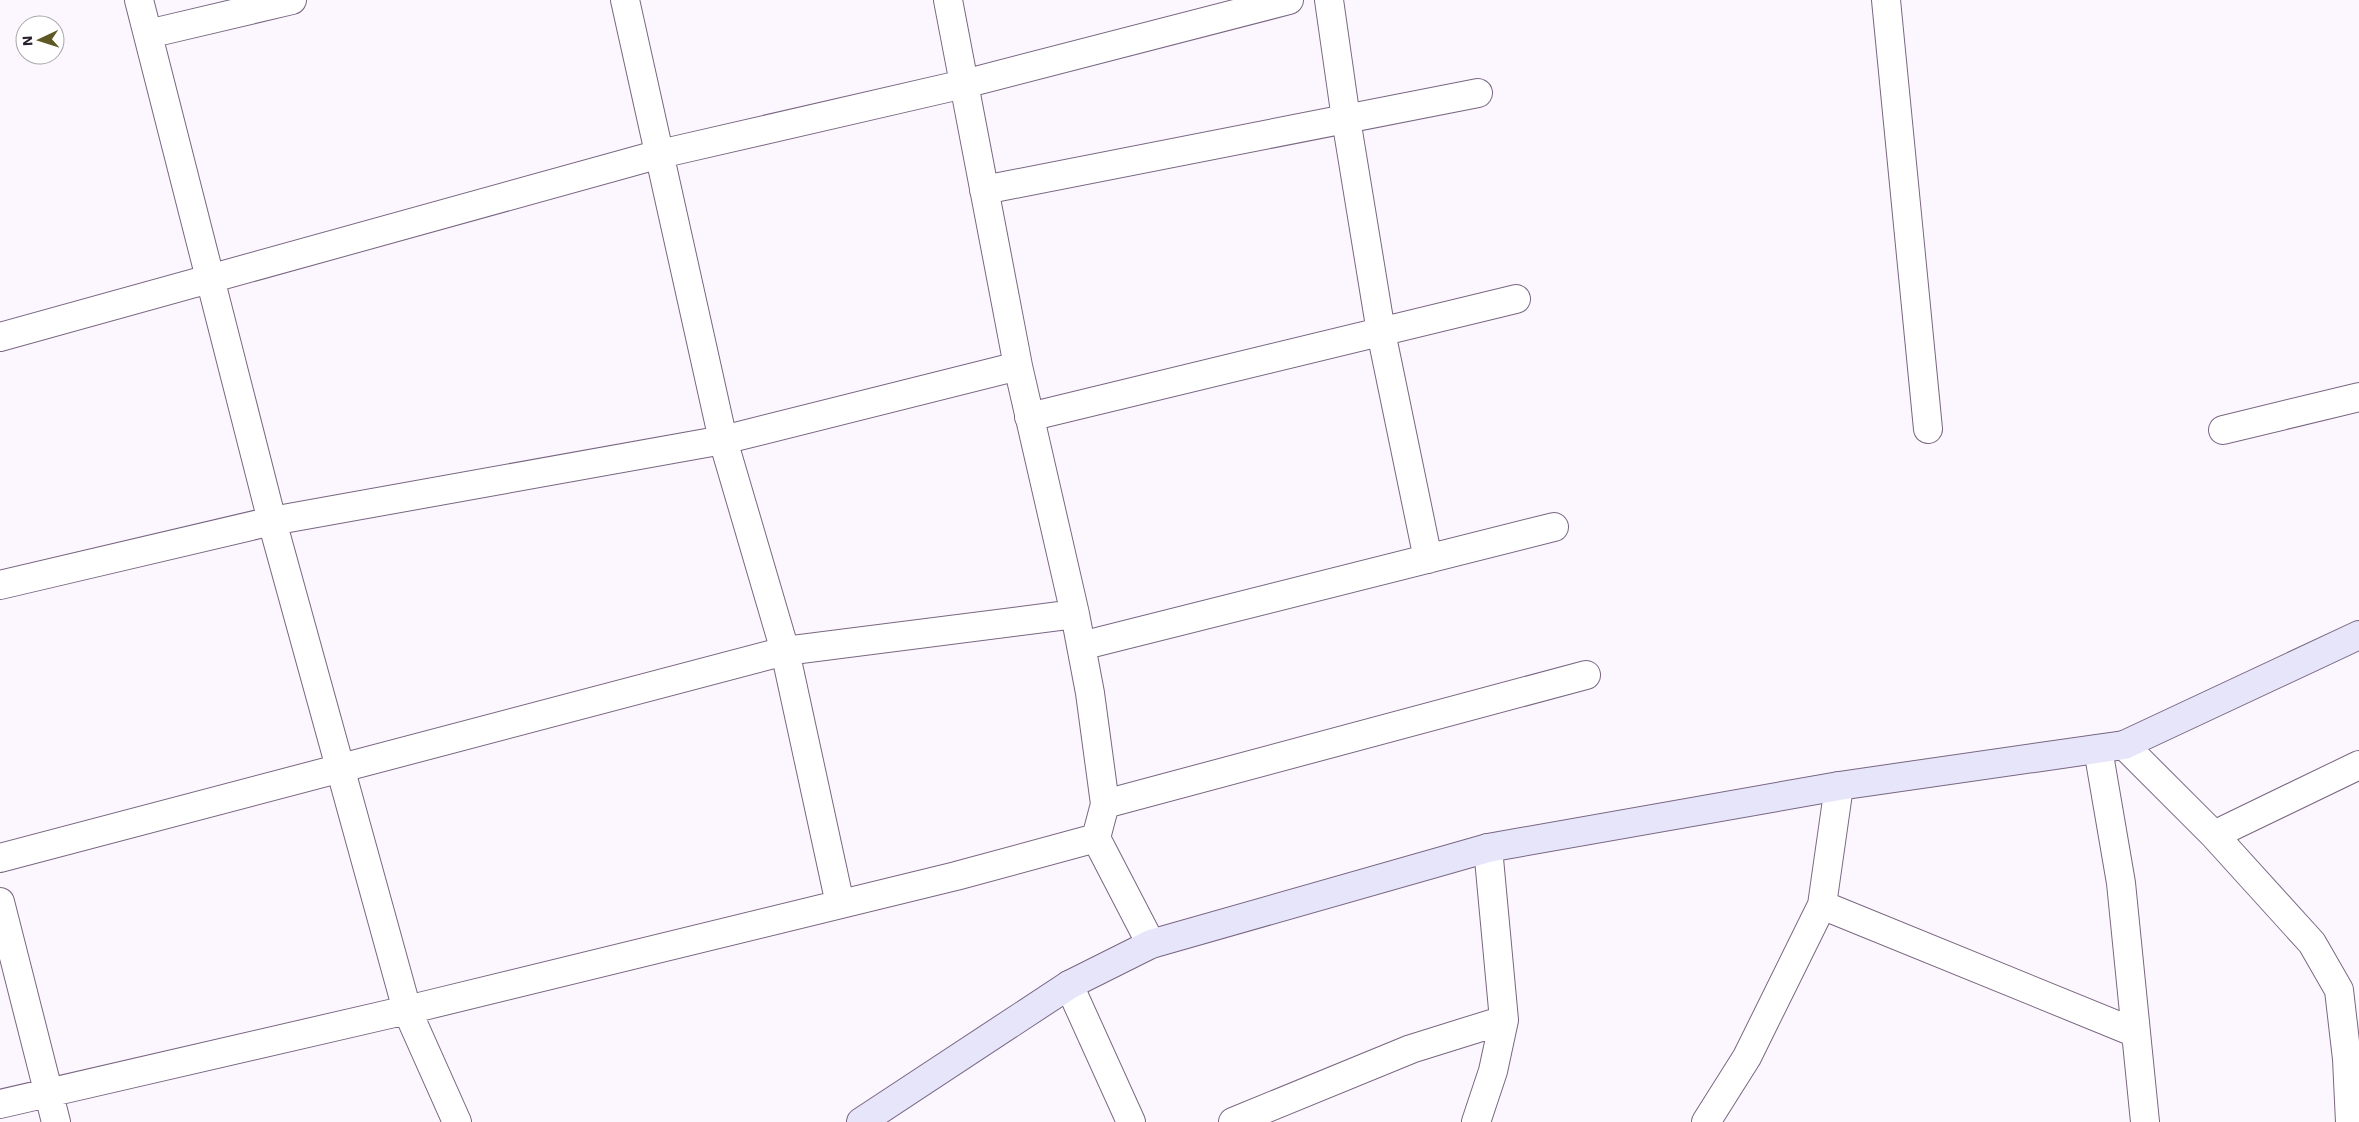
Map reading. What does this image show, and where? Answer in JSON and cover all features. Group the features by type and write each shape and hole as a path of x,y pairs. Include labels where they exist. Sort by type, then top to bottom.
{"street":[{"path":"139,0 272,521 407,1010 457,1122"},
{"path":"148,34 292,0"},
{"path":"625,0 723,440 785,651 840,904"},
{"path":"948,0 1018,366 1076,614 1105,804 1096,838 1151,944"},
{"path":"0,337 660,154 964,84 1289,0"},
{"path":"1329,0 1346,119 1381,332 1428,559"},
{"path":"1886,0 1928,429"},
{"path":"984,190 1478,94"},
{"path":"1029,416 1516,299"},
{"path":"0,585 272,521 723,440 1018,366"},
{"path":"2223,430 2359,397"},
{"path":"1081,646 1554,527"},
{"path":"0,858 785,651 1076,614"},
{"path":"861,1122 1069,985 1151,944 1488,848 1839,786 2124,745 2359,634"},
{"path":"1105,804 1586,675"},
{"path":"2124,745 2214,835 2312,944 2339,990 2350,1122"},
{"path":"2098,750 2120,883 2145,1122"},
{"path":"2214,835 2359,765"},
{"path":"1706,1122 1747,1057 1822,905 1839,786"},
{"path":"0,1104 407,1010 956,876 1096,838"},
{"path":"1476,1122 1493,1071 1504,1020 1488,848"},
{"path":"0,902 56,1122"},
{"path":"1822,905 2136,1033"},
{"path":"1069,985 1131,1122"},
{"path":"1233,1122 1411,1049 1504,1020"}]}
